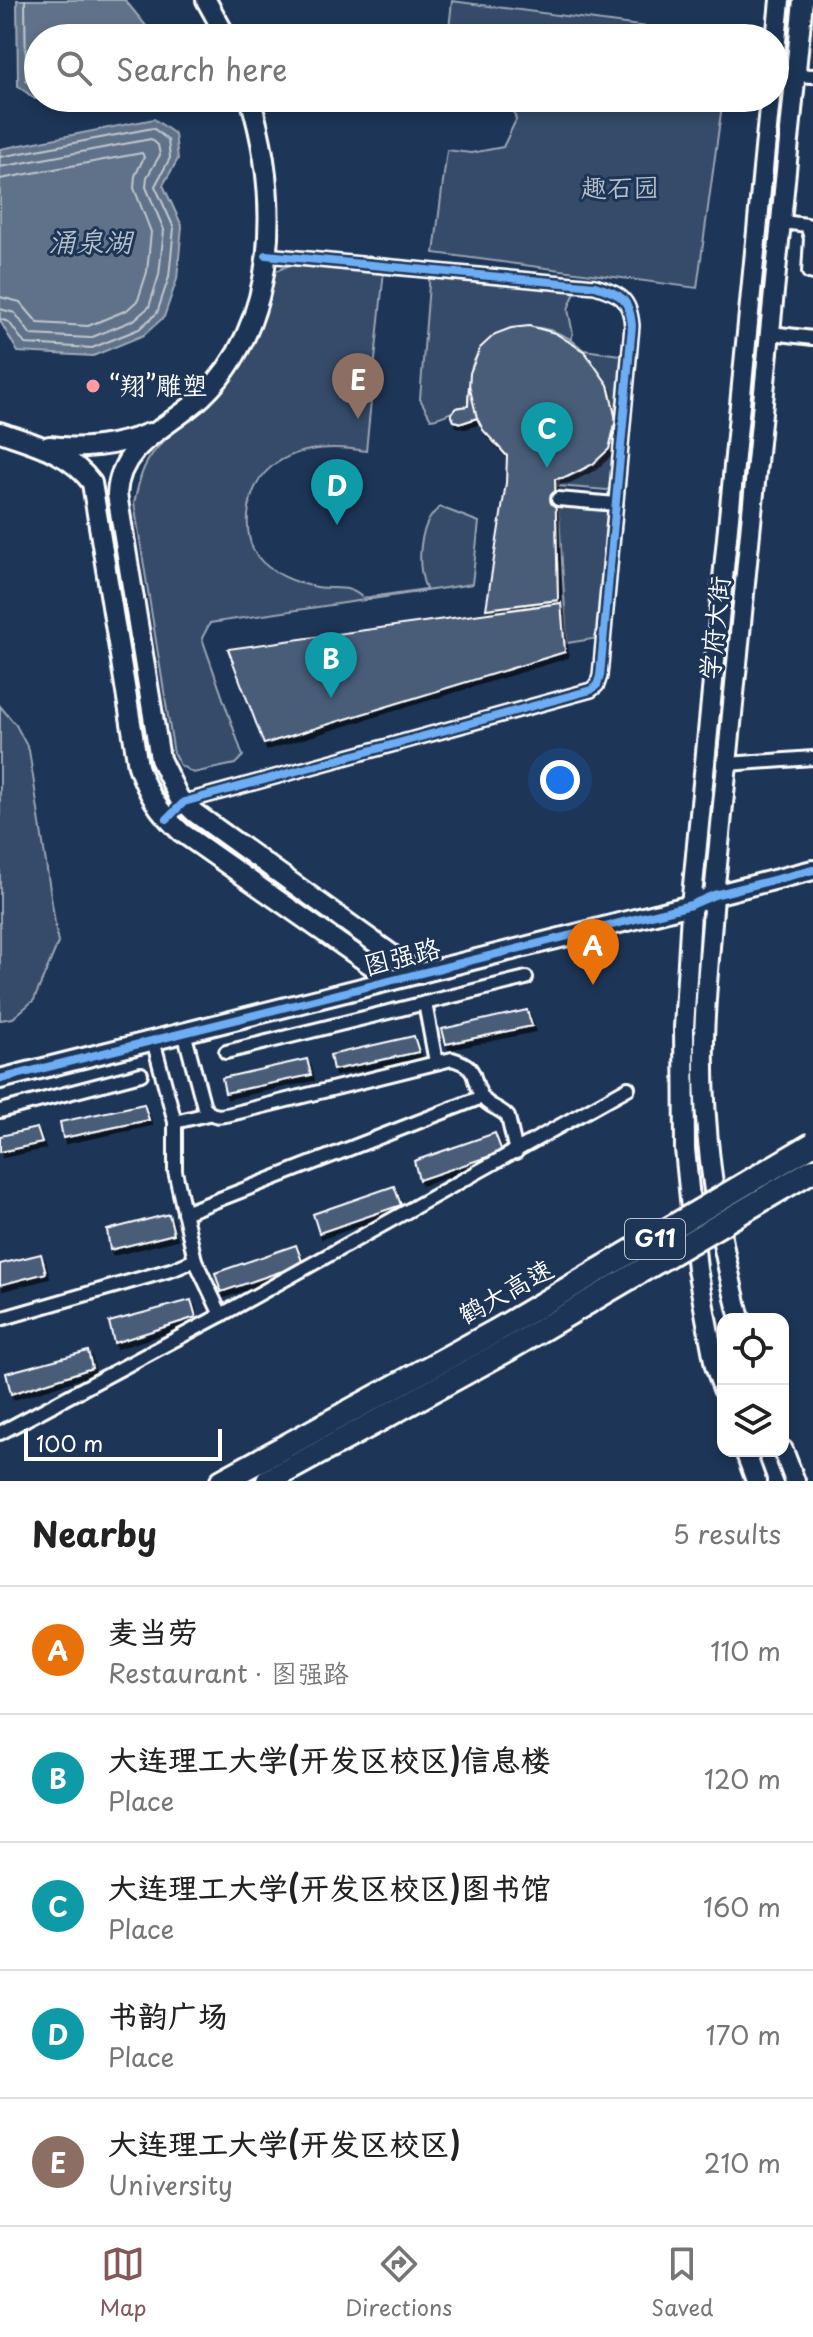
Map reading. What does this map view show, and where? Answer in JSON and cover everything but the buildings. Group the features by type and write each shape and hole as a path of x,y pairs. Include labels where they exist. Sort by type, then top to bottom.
{"highway":[{"name":"鹤大高速","path":"268,1481 502,1340 813,1144"},
{"name":"鹤大高速","path":"222,1481 502,1340 813,1170"}],"street":[{"path":"206,0 219,24"},
{"path":"778,24 780,0"},
{"name":"学府大街","path":"738,1313 725,1261 708,1148 704,1041 714,895 782,222 804,76 803,0"},
{"path":"254,112 268,190 266,255 261,293 249,328 234,357 203,396 138,447 118,477 117,494 160,759 168,780 184,802 213,827 419,974"},
{"name":"学府大街","path":"722,1385 715,1366 697,1269 685,1149 684,1028 691,905 769,112"},
{"path":"782,222 807,225 811,238 809,272 813,273"},
{"path":"167,819 184,802 591,690 600,676 632,326 631,311 625,300 614,292 595,286 266,255"},
{"path":"771,333 813,338"},
{"path":"26,441 52,447 86,447 142,436 170,423"},
{"path":"0,432 60,455 80,468 92,483 138,766 146,791 167,819 232,869 392,980"},
{"path":"558,499 616,504"},
{"path":"727,764 813,758"},
{"name":"图强路","path":"0,1079 691,905 714,895 813,870"},
{"path":"226,1052 526,978"},
{"path":"425,1003 436,1062"},
{"path":"184,1032 208,1114"},
{"path":"153,1040 175,1122 175,1171 195,1260 221,1315"},
{"path":"175,1122 208,1114 219,1117 452,1059 468,1065 482,1097 508,1117 516,1152"},
{"path":"0,1111 141,1074"},
{"path":"0,1432 221,1315 628,1088"},
{"path":"184,1213 482,1097"},
{"path":"0,1319 174,1269 195,1260"},
{"path":"747,1457 756,1481"},
{"path":"786,1457 795,1481"}],"green space":[{"path":"452,1 625,24 450,24"},
{"name":"趣石园","path":"514,112 721,112 697,288 434,253 447,150 471,153 503,147 516,120"},
{"path":"296,262 384,270 366,451 326,448 289,456 274,465 261,478 252,494 248,526 255,553 277,573 293,580 317,587 347,589 363,598 426,589 421,568 421,545 427,523 440,507 479,522 472,584 210,623 202,638 243,756 235,764 193,773 180,765 174,754 134,503 142,472 152,454 217,390 244,355 263,316 274,272"},
{"path":"430,272 576,290 568,309 573,334 570,340 541,328 524,327 493,337 481,348 473,363 468,406 431,419 420,399"},
{"path":"577,345 584,350 628,356 613,485 607,490 558,486 559,478 582,471 601,456 611,441 616,424 609,388"},
{"path":"558,499 607,506 611,511 599,638 567,643"},
{"path":"0,706 16,725 29,750 58,943 34,1000 13,1018 0,1020"}],"water":[{"path":"17,0 125,0 145,24 24,24 24,91 18,86"},
{"name":"涌泉湖","path":"154,119 175,134 178,159 163,185 182,226 177,279 164,317 144,335 93,356 18,352 0,321 0,149"}],"cycle path":[{"path":"167,819 184,802 591,690 600,676 632,326 626,303 617,295 595,286 266,255"},
{"path":"0,1079 691,905 714,895 813,870"}],"place":[{"name":"“翔”雕塑","path":"93,386"},
{"name":"大连理工大学(开发区校区)","path":"358,419"},
{"name":"大连理工大学(开发区校区)图书馆","path":"547,468"},
{"name":"书韵广场","path":"337,525"},
{"name":"大连理工大学(开发区校区)信息楼","path":"331,698"},
{"name":"麦当劳","path":"593,985"}]}
